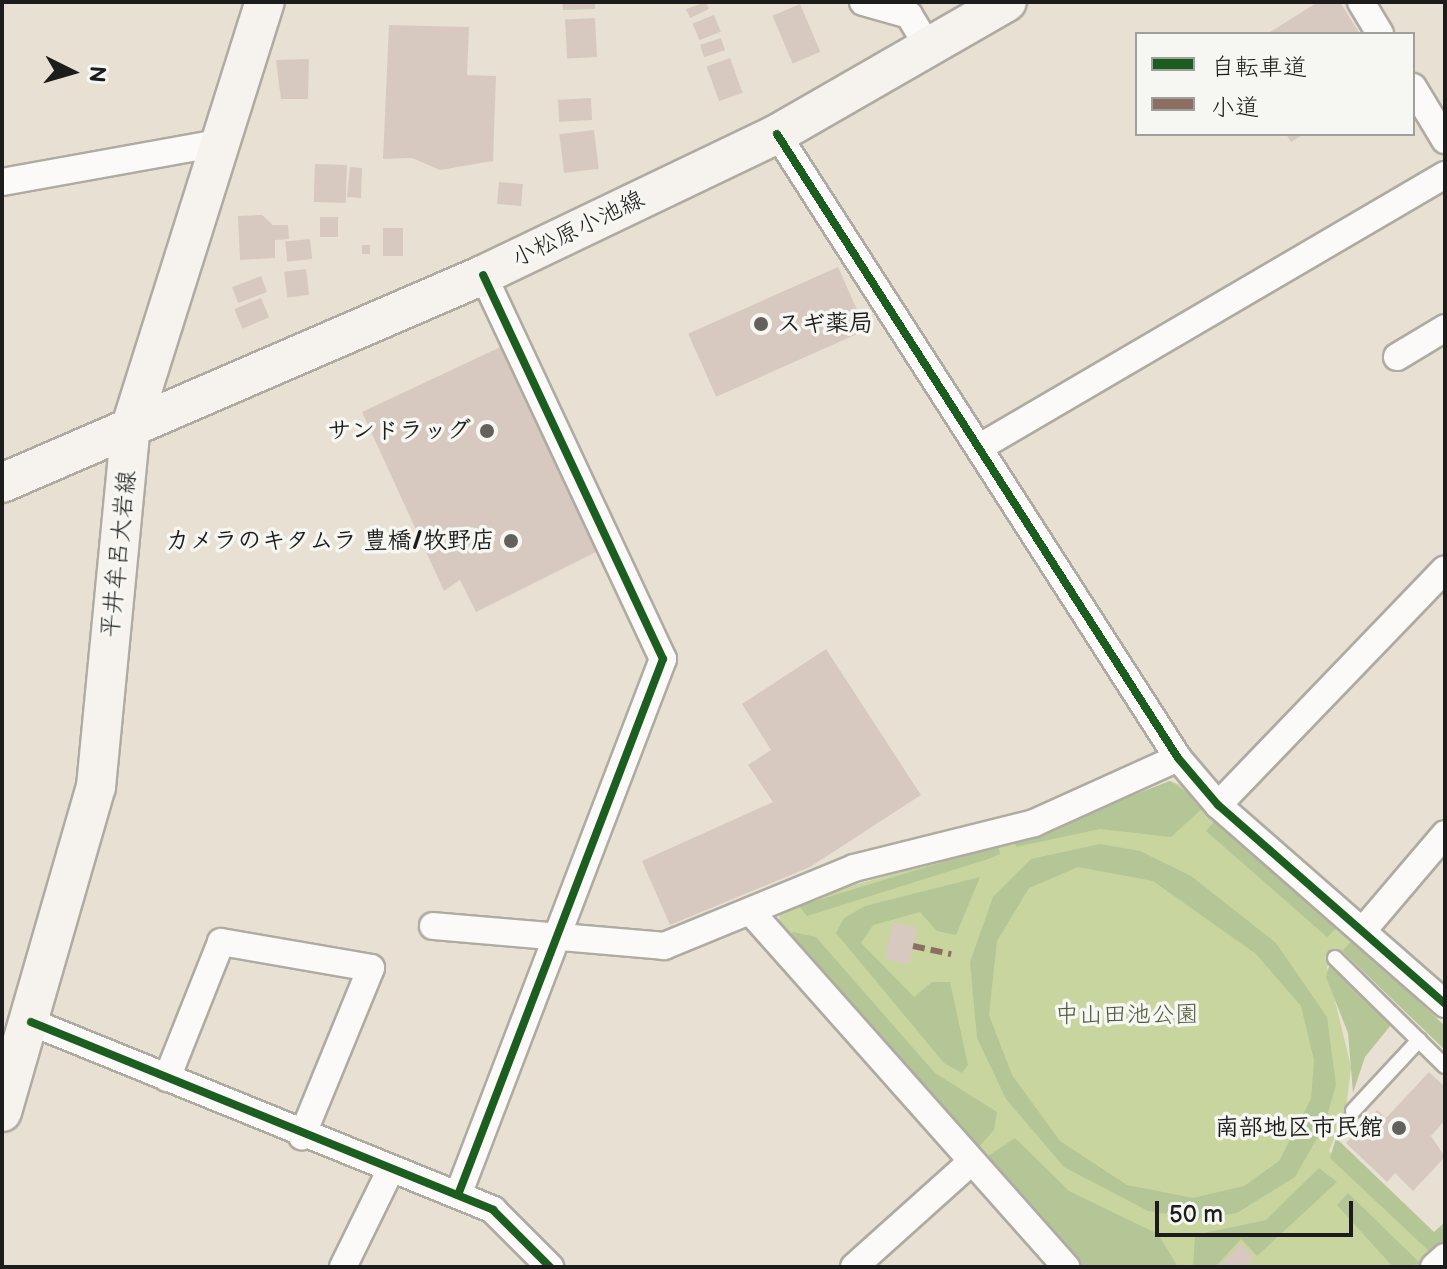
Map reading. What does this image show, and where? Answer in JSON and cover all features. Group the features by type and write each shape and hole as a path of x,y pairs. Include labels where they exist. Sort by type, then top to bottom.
{"main road":[{"name":"平井牟呂大岩線","path":"2,1112 31,1022 96,787 131,426 265,2"},
{"name":"小松原小池線","path":"2,483 483,275 777,134 1007,2"}],"street":[{"path":"863,2 909,15 929,48"},
{"path":"1361,2 1379,32"},
{"path":"1415,90 1445,140"},
{"path":"777,134 1178,758 1218,805 1365,928 1445,1004"},
{"path":"2,182 218,143"},
{"path":"980,447 1445,175"},
{"path":"458,1195 560,938 663,659 483,275"},
{"path":"1397,357 1445,328"},
{"path":"1218,805 1445,569"},
{"path":"433,926 664,946 854,868 1034,823 1178,758"},
{"path":"1365,928 1445,834"},
{"path":"751,912 1066,1267"},
{"path":"167,1078 221,942 371,968 302,1136"},
{"path":"31,1022 302,1136 458,1195 507,1219 550,1267"},
{"path":"854,1267 971,1162"},
{"path":"343,1267 391,1169"},
{"path":"1434,1267 1445,1257"}],"lane":[{"path":"1335,958 1445,1066"},
{"path":"1353,1111 1419,1040"}],"green space":[{"name":"中山田池公園","path":"1170,781 1186,787 1353,939 1327,967 1351,1067 1346,1110 1329,1151 1432,1254 1418,1267 1081,1267 778,926 780,915 840,889 1030,836"},
{"path":"1170,781 1206,805 1171,837 1100,829 1016,847 1015,841"},
{"path":"1219,816 1339,926 1327,937 1206,831"},
{"path":"1100,844 1140,851 1191,876 1276,943 1327,1017 1336,1085 1324,1126 1295,1177 1237,1213 1199,1219 1148,1211 1064,1167 1006,1099 977,1038 970,962 993,897 1031,859","holes":["1078,867 1153,881 1256,954 1301,1006 1314,1060 1311,1099 1279,1161 1244,1186 1193,1198 1127,1185 1060,1141 1012,1075 989,1015 997,941 1029,888"]},
{"path":"998,845 1000,854 988,859 807,916 799,906"},
{"path":"980,877 956,935 937,931 920,912 873,925 861,943 914,997 932,982 950,982 968,1065 962,1073 944,1063 836,933 844,918 865,906"},
{"path":"793,932 816,937 935,1073 997,1112 994,1130 977,1149 788,937"},
{"path":"1353,939 1445,1026 1445,1050 1342,951"},
{"path":"1330,963 1391,1025 1365,1057 1353,1093 1348,1033 1326,977"},
{"path":"1015,1138 1069,1191 1158,1234 1178,1267 1081,1267 985,1158"},
{"path":"1336,1138 1434,1232 1445,1222 1445,1242 1432,1254 1330,1158"},
{"path":"1319,1168 1337,1182 1257,1256 1241,1239 1215,1267 1193,1267 1195,1235 1266,1220"},
{"path":"1348,1193 1421,1264 1393,1267 1337,1205"}],"building":[{"path":"562,2 595,2 595,9 563,10"},
{"path":"706,2 709,9 690,18 686,9"},
{"path":"1318,2 1340,2 1359,32 1270,32"},
{"path":"800,4 820,52 793,64 772,16"},
{"path":"714,15 721,32 699,40 693,24"},
{"path":"595,18 597,57 567,59 565,20"},
{"path":"389,25 469,27 467,75 496,76 493,161 440,170 412,158 383,159"},
{"path":"721,38 725,50 704,57 700,45"},
{"path":"730,58 743,93 719,101 707,67"},
{"path":"309,59 308,99 281,99 276,60"},
{"path":"591,98 592,120 559,122 558,100"},
{"path":"594,130 599,169 564,173 559,134"},
{"path":"1287,136 1301,136 1291,142"},
{"path":"315,164 347,165 346,203 314,202"},
{"path":"350,167 362,168 361,198 347,197"},
{"path":"499,182 523,184 521,206 497,204"},
{"path":"262,215 273,225 288,225 289,239 275,240 275,258 240,260 238,216"},
{"path":"320,217 338,217 338,237 320,237"},
{"path":"383,228 403,228 403,256 383,256"},
{"path":"310,239 312,259 287,262 285,242"},
{"path":"362,245 370,245 370,254 362,254"},
{"path":"838,267 866,330 716,397 688,334"},
{"path":"306,269 309,295 287,297 284,272"},
{"path":"261,276 267,292 238,303 232,287"},
{"path":"261,298 269,317 243,329 234,309"},
{"path":"509,343 598,551 476,612 460,580 444,591 362,412"},
{"path":"826,649 921,795 810,867 670,925 642,861 773,802 748,765 771,750 742,704"},
{"path":"893,922 917,927 910,964 885,959"},
{"name":"南部地区市民館","path":"1429,1072 1445,1087 1445,1120 1431,1136 1445,1157 1413,1191 1395,1173 1387,1182 1346,1143 1377,1110 1386,1118"},
{"path":"1241,1243 1254,1258 1244,1267 1219,1267"}],"marked path":[{"path":"913,946 951,954"}],"cycle path":[{"path":"777,134 1178,758 1218,805 1445,1004"},
{"path":"458,1195 663,659 483,275"},
{"path":"31,1022 493,1210 550,1267"}],"place":[{"name":"スギ薬局","path":"761,324"},
{"name":"サンドラッグ","path":"487,431"},
{"name":"カメラのキタムラ 豊橋/牧野店","path":"511,541"},
{"name":"南部地区市民館","path":"1399,1128"}]}
